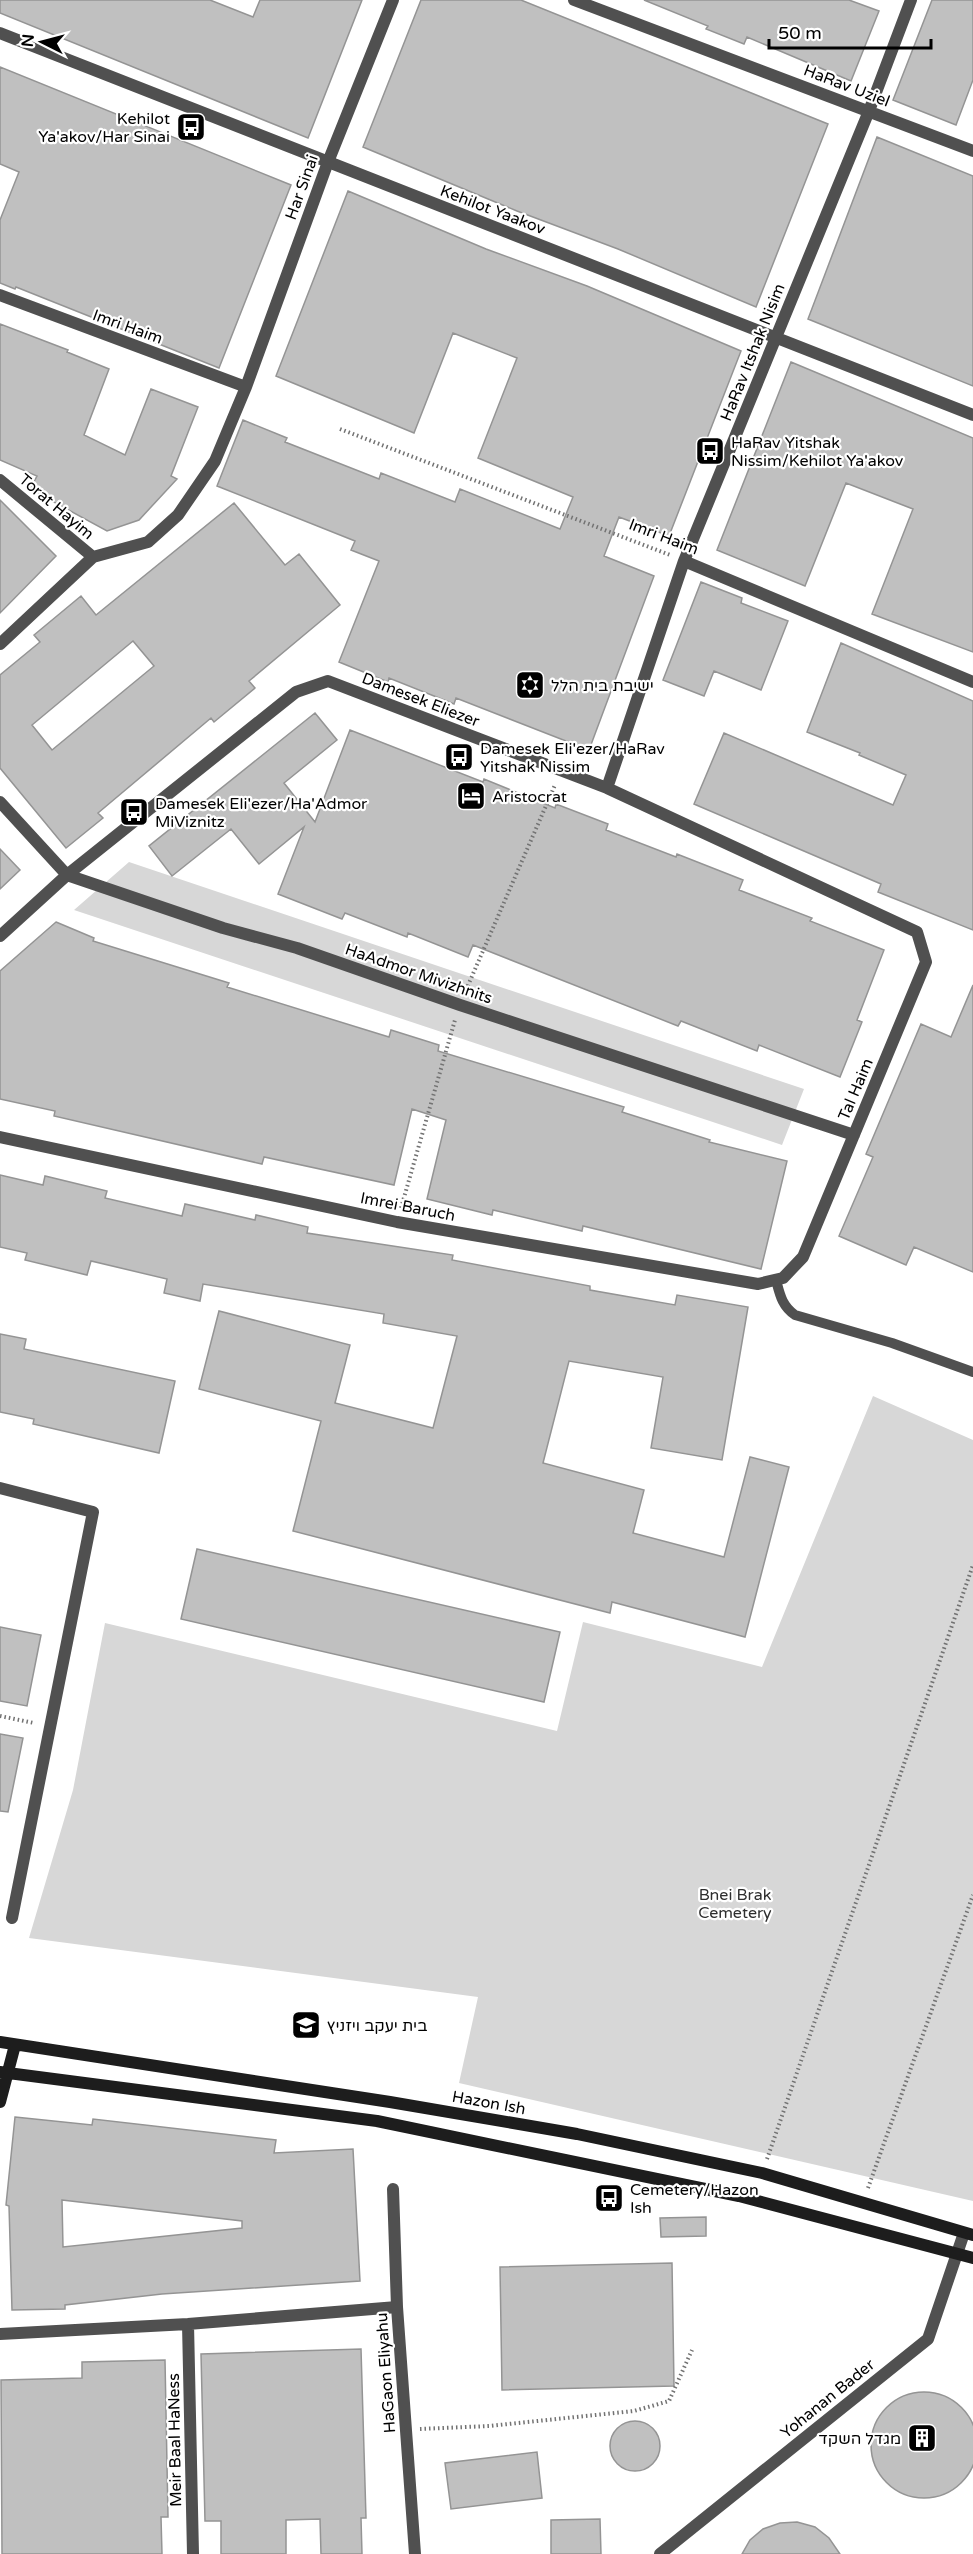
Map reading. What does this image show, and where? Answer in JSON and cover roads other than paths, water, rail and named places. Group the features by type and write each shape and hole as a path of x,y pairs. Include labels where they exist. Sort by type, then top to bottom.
{"street":[{"name":"Har Sinai","path":"93,557 148,542 178,514 215,461 246,387 328,162 393,0"},
{"name":"HaRav Uziel","path":"574,0 973,151"},
{"name":"HaRav Itshak Nisim","path":"607,788 684,561 869,111 911,0"},
{"name":"Kehilot Yaakov","path":"0,33 973,415"},
{"name":"Imri Haim","path":"0,296 246,387"},
{"name":"Torat Hayim","path":"0,480 93,557"},
{"path":"0,644 93,557"},
{"name":"Imri Haim","path":"684,561 973,682"},
{"name":"Damesek Eliezer","path":"0,936 67,875 296,692 328,681 607,788 917,932"},
{"path":"0,802 67,875"},
{"name":"HaAdmor Mivizhnits","path":"67,875 223,928 297,948 854,1135"},
{"name":"Tal Haim","path":"776,1280 783,1278 803,1257 926,962 917,932"},
{"name":"Imrei Baruch","path":"0,1137 397,1222 758,1284 776,1280"},
{"path":"0,1488 93,1512 12,1918"},
{"name":"Hazon Ish","path":"0,2042 390,2102 577,2134 762,2173 969,2234"},
{"path":"0,2102 4,2073 15,2045"},
{"path":"4,2073 377,2121 739,2196 973,2258"},
{"name":"HaGaon Eliyahu","path":"393,2189 397,2307 415,2554"},
{"name":"Yohanan Bader","path":"660,2554 928,2339 958,2253 969,2234"},
{"path":"0,2334 188,2325 397,2307"},
{"name":"Meir Baal HaNess","path":"188,2325 193,2554"}],"lane":[{"path":"776,1280 786,1309 795,1315 892,1343 973,1372"}],"place":[{"name":"Kehilot Ya'akov/Har Sinai","path":"191,127"},
{"name":"HaRav Yitshak Nissim/Kehilot Ya'akov","path":"710,451"},
{"name":"ישיבת בית הלל","path":"530,685"},
{"name":"Damesek Eli'ezer/HaRav Yitshak Nissim","path":"459,757"},
{"name":"Aristocrat","path":"471,796"},
{"name":"Damesek Eli'ezer/Ha'Admor MiViznitz","path":"134,812"},
{"name":"בית יעקב ויזניץ","path":"306,2025"},
{"name":"Cemetery/Hazon Ish","path":"609,2198"},
{"name":"מגדל השקד","path":"922,2438"}],"park label":[{"name":"Bnei Brak Cemetery","path":"735,1903"}]}
